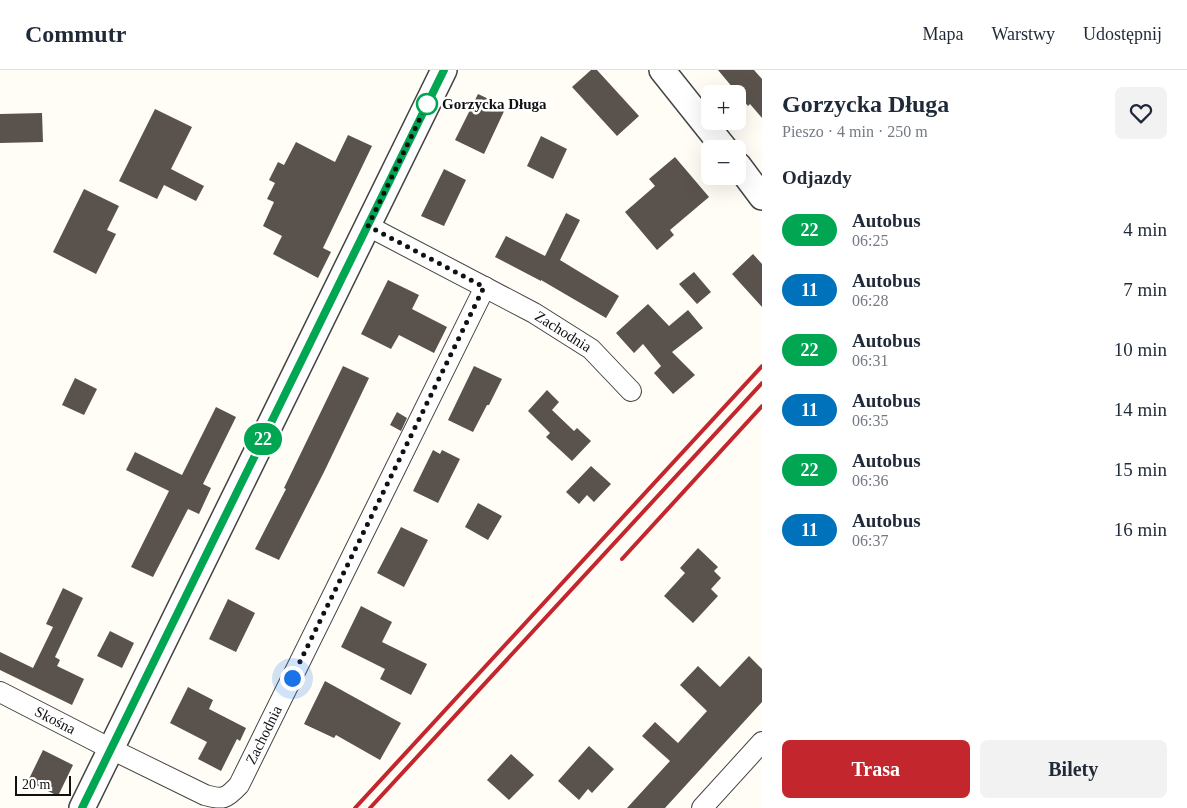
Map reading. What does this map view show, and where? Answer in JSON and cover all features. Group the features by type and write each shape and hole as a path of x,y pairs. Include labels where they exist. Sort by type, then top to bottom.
{"street":[{"path":"82,808 444,70"},
{"path":"662,70 718,140"},
{"path":"746,176 762,197"},
{"name":"Zachodnia","path":"368,226 534,313 591,349 632,391"},
{"name":"Zachodnia","path":"111,750 205,795 217,798 228,796 239,785 484,287"},
{"name":"Skośna","path":"0,692 111,750"},
{"path":"702,808 762,742"}],"building":[{"path":"591,70 597,70 639,116 617,136 572,87"},
{"path":"718,70 754,70 762,79 762,118 750,104 748,106 746,104 746,85 730,85"},
{"path":"478,94 506,107 484,154 455,140"},
{"path":"155,109 192,127 171,169 204,186 196,201 164,185 157,199 119,181"},
{"path":"42,113 43,142 0,143 0,114"},
{"path":"348,135 372,146 323,248 331,252 318,278 273,254 282,236 263,226 274,202 267,199 275,183 269,180 278,162 284,165 296,142 335,162"},
{"path":"541,136 567,149 553,179 527,166"},
{"path":"675,157 709,197 670,230 674,235 657,250 625,212 655,186 649,179"},
{"path":"444,169 466,180 444,226 421,216"},
{"path":"84,189 119,206 107,230 116,234 96,274 53,252"},
{"path":"566,213 580,220 560,260 619,296 606,318 541,280 495,257 506,236 545,256"},
{"path":"753,254 762,264 762,307 732,274"},
{"path":"694,272 711,292 697,304 679,284"},
{"path":"388,280 419,295 412,309 447,327 434,353 399,335 391,349 361,334"},
{"path":"648,304 669,326 688,310 703,328 672,352 695,375 673,394 654,373 661,366 643,344 634,353 616,333"},
{"path":"343,366 369,378 279,560 255,549 286,489 284,488"},
{"path":"474,366 502,379 473,432 448,420"},
{"path":"75,378 97,389 84,415 62,405"},
{"path":"547,390 559,402 552,410 574,431 577,428 591,441 572,461 546,437 550,433 528,411"},
{"path":"216,407 236,417 203,484 211,488 199,514 188,509 153,577 131,567 169,491 126,470 135,452 182,475"},
{"path":"397,412 407,418 401,431 390,425"},
{"path":"433,450 440,454 442,450 460,459 438,503 413,491"},
{"path":"591,466 611,484 594,502 587,495 579,504 566,492"},
{"path":"478,503 502,516 488,540 465,527"},
{"path":"401,527 428,540 404,587 377,573"},
{"path":"698,548 718,567 714,571 721,578 711,589 718,596 693,623 664,596 685,573 680,568"},
{"path":"63,588 83,598 55,657 60,660 57,666 84,679 72,705 0,670 0,652 33,668 53,627 46,624"},
{"path":"228,599 255,613 236,652 209,639"},
{"path":"361,606 392,622 382,642 427,664 411,695 380,679 385,669 341,647"},
{"path":"110,631 134,643 122,668 97,656"},
{"path":"749,656 762,669 762,702 665,808 627,808 670,761 642,736 655,722 678,743 707,711 680,685 698,666 720,687"},
{"path":"325,681 401,723 380,760 336,735 334,738 304,724"},
{"path":"188,687 213,700 209,709 246,728 240,741 237,739 221,771 198,759 207,742 170,723"},
{"path":"589,746 614,769 592,793 588,789 579,800 558,781"},
{"path":"43,750 73,765 58,796 28,781"},
{"path":"511,754 534,775 509,800 487,780"}],"railway":[{"path":"355,808 762,366"},
{"path":"370,808 762,383"},
{"path":"622,559 762,406"}],"bus line":[{"name":"22","path":"82,808 444,70"}],"place":[{"name":"Gorzycka Długa","path":"427,104"}],"route":[{"path":"292,678 484,287 368,226 427,104"}]}
